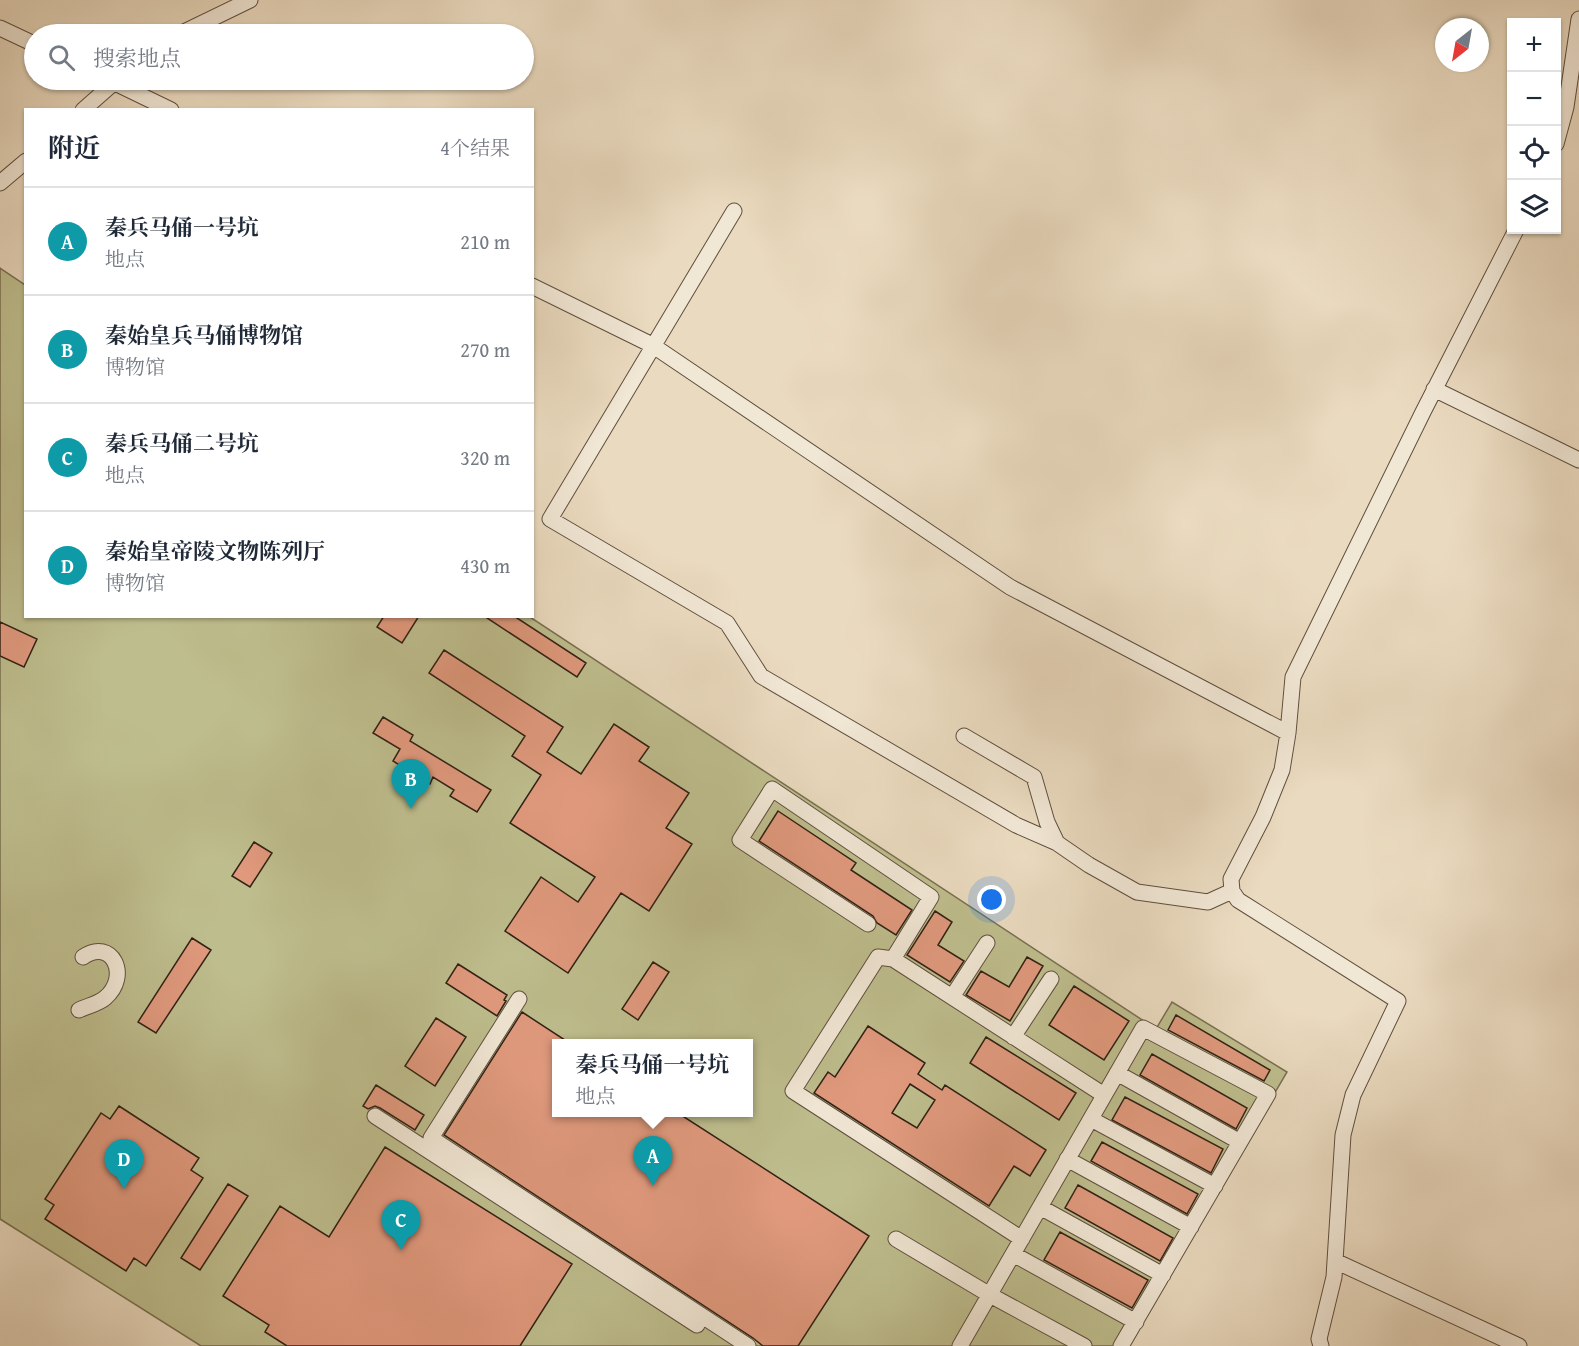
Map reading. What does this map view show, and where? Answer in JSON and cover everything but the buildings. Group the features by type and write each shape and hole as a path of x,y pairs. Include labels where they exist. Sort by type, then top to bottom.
{"street":[{"path":"201,24 250,0"},
{"path":"1561,128 1579,19"},
{"path":"0,28 24,39"},
{"path":"85,108 104,90"},
{"path":"133,90 167,108"},
{"path":"0,183 24,163"},
{"path":"734,211 550,519 727,623 761,676 1016,825 1057,843 1089,865 1137,892 1208,902 1232,891"},
{"path":"1321,1346 1319,1339 1334,1277 1343,1135 1353,1095 1398,1001 1238,900 1232,891 1231,879 1263,817 1282,770 1293,677 1434,389 1514,234"},
{"path":"534,287 652,345 1010,587 1288,733"},
{"path":"1434,389 1579,460"},
{"path":"964,736 1034,777 1047,822 1057,843"},
{"path":"868,924 740,840 772,789 932,897 893,959"},
{"path":"952,997 987,942"},
{"path":"79,1010 103,1000 112,991 118,979 117,967 109,955 99,950 83,957"},
{"path":"1022,1239 793,1091 878,957 893,959 1104,1095"},
{"path":"1013,1036 1051,979"},
{"path":"519,999 431,1138 748,1346"},
{"path":"960,1346 1143,1028 1268,1094 1121,1346"},
{"path":"1117,1073 1240,1142"},
{"path":"375,1116 729,1346"},
{"path":"1091,1119 1215,1186"},
{"path":"1067,1160 1191,1227"},
{"path":"1040,1207 1163,1275"},
{"path":"896,1239 1084,1346"},
{"path":"1013,1254 1136,1322"},
{"path":"1335,1261 1519,1346"}],"shaded area":[{"path":"0,268 24,284 24,618 532,618 1156,1029 1172,1002 1287,1072 1127,1346 201,1346 0,1219"}],"place":[{"name":"秦始皇兵马俑博物馆","path":"411,809"},
{"name":"秦兵马俑一号坑","path":"653,1186"},
{"name":"秦始皇帝陵文物陈列厅","path":"124,1189"},
{"name":"秦兵马俑二号坑","path":"401,1250"}]}
